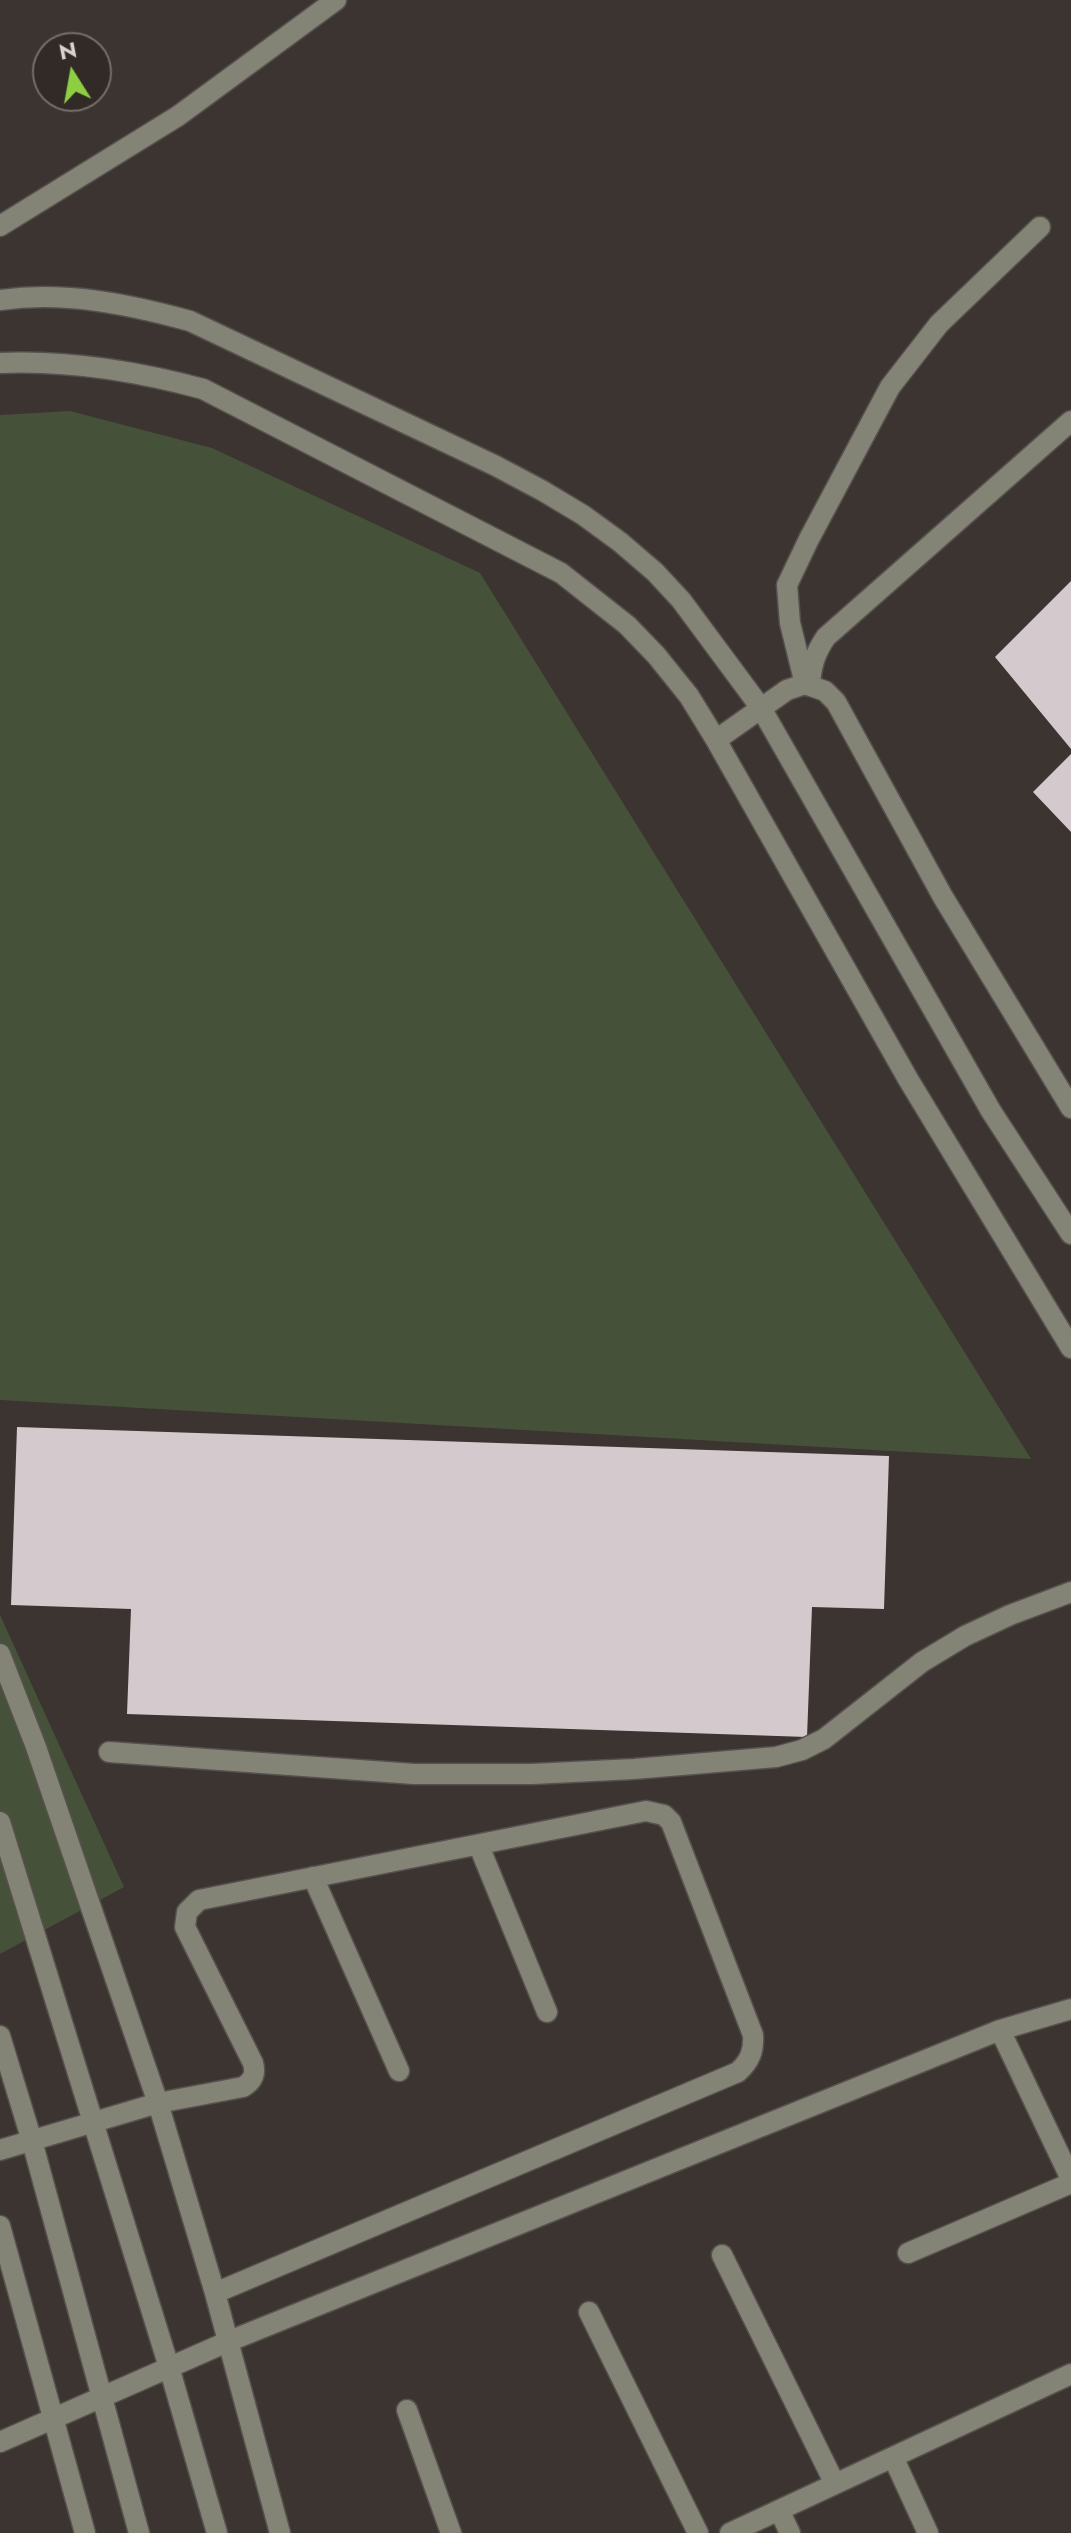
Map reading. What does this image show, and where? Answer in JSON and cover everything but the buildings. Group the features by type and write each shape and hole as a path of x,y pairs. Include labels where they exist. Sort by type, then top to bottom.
{"street":[{"path":"0,226 178,116 336,0"},
{"path":"808,685 790,623 787,585 809,539 890,387 939,324 1040,227"},
{"path":"0,300 59,297 101,301 190,321 508,472 583,515 655,572 681,600 761,708 991,1111 1071,1234"},
{"path":"0,363 67,363 158,377 203,389 561,573 606,607 656,655 689,696 901,1066 1071,1348"},
{"path":"808,685 816,651 826,637 1071,421"},
{"path":"716,740 787,690 808,685 825,691 836,702 943,897 1071,1108"},
{"path":"109,1752 414,1774 532,1774 776,1757 802,1750 824,1739 922,1662 965,1636 1071,1592"},
{"path":"0,1654 36,1747 158,2103 215,2293 280,2533"},
{"path":"0,2150 158,2103 243,2087 253,2078 255,2070 185,1927 187,1912 199,1900 646,1811 664,1815 671,1822 753,2035 750,2058 738,2072 215,2293"},
{"path":"0,1822 169,2367 217,2533"},
{"path":"479,1846 547,2012"},
{"path":"313,1877 399,2071"},
{"path":"0,2442 227,2342 1000,2030 1071,2009"},
{"path":"908,2253 1071,2181 1000,2030"},
{"path":"0,2036 32,2141 139,2533"},
{"path":"0,2226 85,2533"},
{"path":"722,2255 835,2484"},
{"path":"589,2312 698,2533"},
{"path":"730,2533 1070,2378"},
{"path":"407,2410 451,2533"},
{"path":"893,2457 928,2533"},
{"path":"779,2510 790,2533"}],"green space":[{"path":"70,411 212,448 480,573 1031,1459 0,1400 0,415"},
{"path":"0,1615 124,1887 0,1954"}]}
